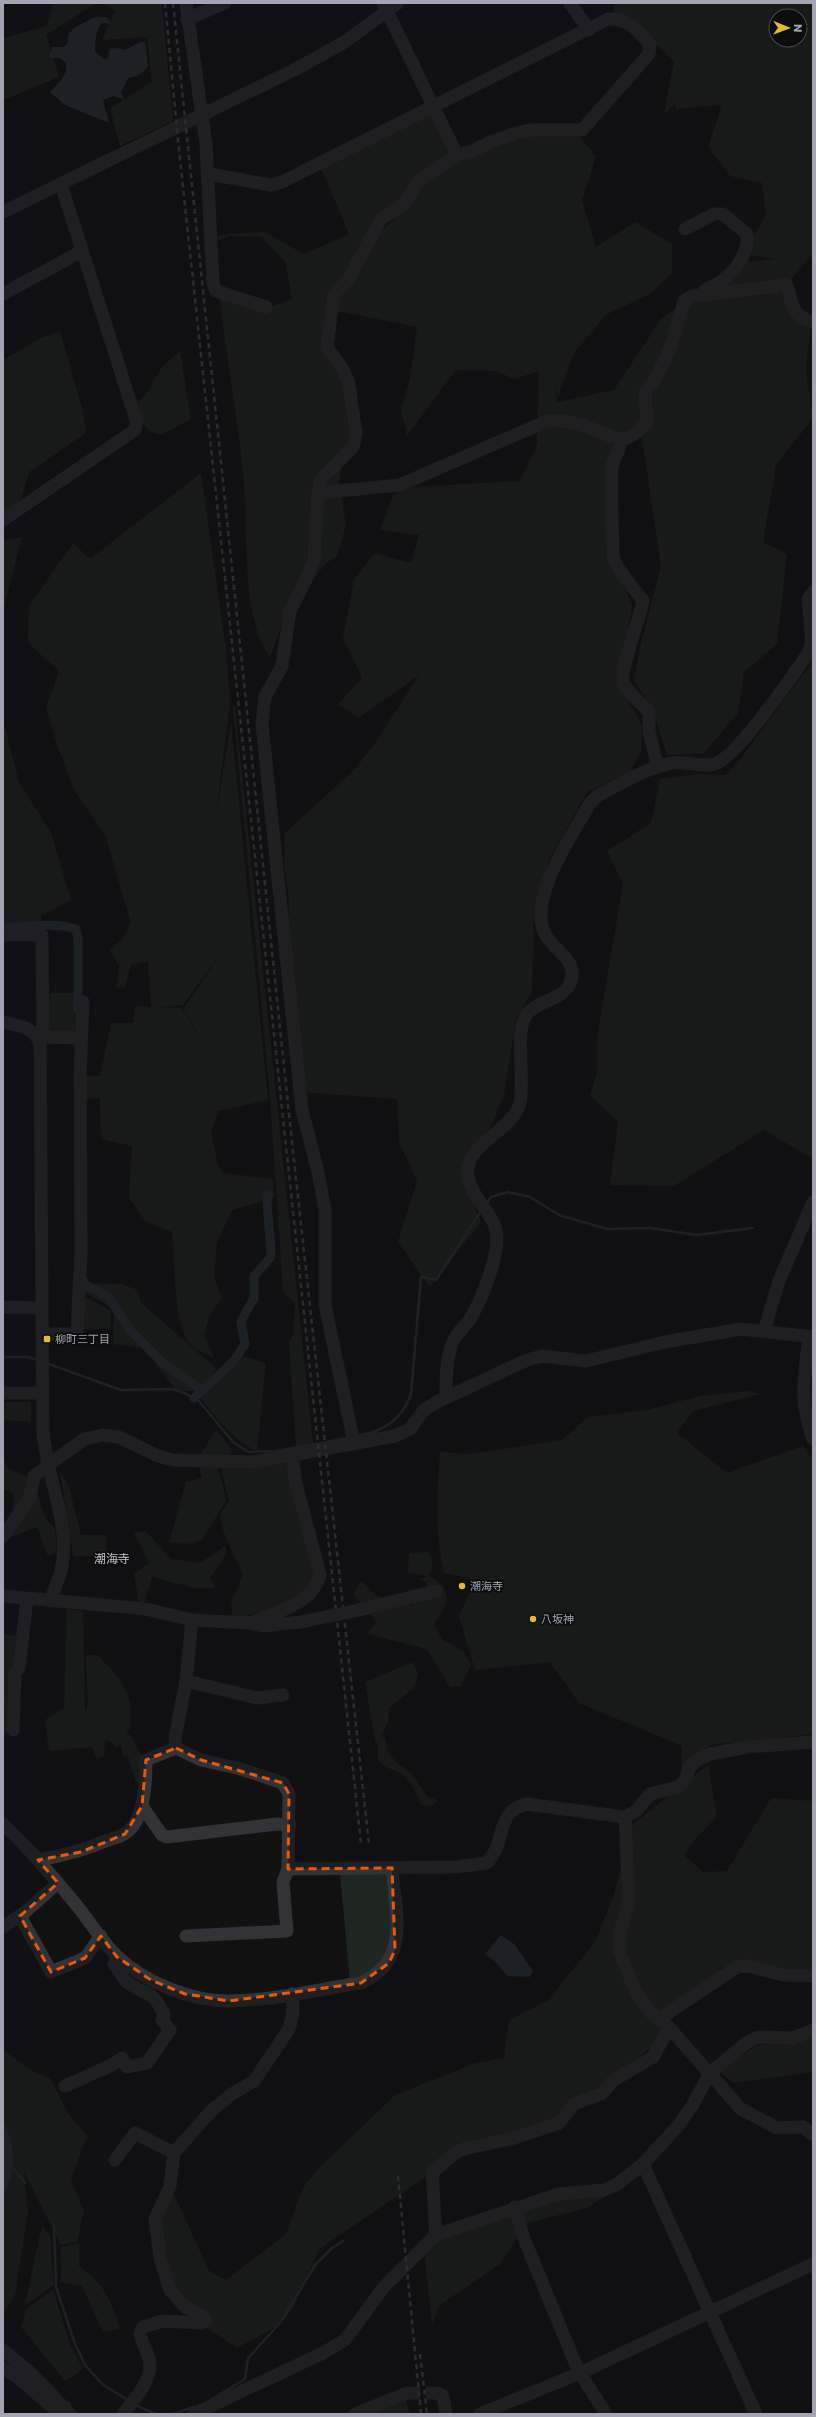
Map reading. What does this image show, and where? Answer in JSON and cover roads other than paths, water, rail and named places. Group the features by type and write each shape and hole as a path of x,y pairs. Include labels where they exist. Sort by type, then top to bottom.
{"street":[{"path":"186,3 187,19 202,114 208,174 213,283 216,291 266,307"},
{"path":"187,19 225,3"},
{"path":"3,212 294,70 344,43 385,7 398,3"},
{"path":"570,3 589,30"},
{"path":"385,7 457,155"},
{"path":"208,174 271,185 282,182 608,20 624,22 635,27 650,45 649,54 582,130 578,131 556,128 531,130 490,142 473,151 457,155 418,181 404,204 381,219 348,280 334,294 326,347 344,371 349,384 356,434 353,447 321,479 318,493 314,560 307,578 290,611 282,666 265,697 262,724 302,1110 319,1176 325,1211 326,1305 354,1443"},
{"path":"3,520 135,430 137,423 61,184"},
{"path":"318,493 400,485 545,422 556,419 571,421 621,440 639,432 647,423 645,392 660,373 669,354 684,301 692,296 719,285 733,272 748,244 747,234 724,214 714,214 685,229"},
{"path":"3,294 82,251"},
{"path":"692,296 787,285 793,308 801,319 813,322"},
{"path":"621,440 620,450 612,466 614,560 642,601 640,617 622,674 624,684 649,712 649,732 658,767"},
{"path":"446,1398 446,1381 452,1343 480,1302 496,1249 494,1223 469,1184 468,1171 472,1158 510,1119 519,1106 522,1091 521,1033 525,1017 535,1008 558,997 569,984 572,975 569,962 547,938 542,928 541,910 553,870 590,803 597,796 658,767 674,763 707,765 726,758 766,712 809,652 812,642 808,599 813,592"},
{"path":"3,935 42,935 43,1027 38,1037"},
{"path":"42,1334 77,1334 81,1251 81,1038 83,1002"},
{"path":"3,1022 31,1029 38,1037 40,1045 43,1437 48,1465 63,1525 64,1550 62,1568 50,1601"},
{"path":"38,1037 81,1038"},
{"path":"764,1331 779,1281 813,1202"},
{"path":"3,1307 42,1308"},
{"path":"3,1536 30,1498 34,1476 84,1439 103,1435 119,1437 158,1456 173,1460 253,1462 292,1456 395,1436 410,1429 426,1409 526,1360 542,1356 586,1361 665,1342 741,1329 811,1337 803,1388 804,1412 813,1439"},
{"path":"3,1393 42,1394"},
{"path":"251,1623 304,1600 318,1585 320,1575 296,1484 292,1456"},
{"path":"3,1596 146,1609 192,1620 251,1623 263,1626 301,1622 359,1610 436,1591"},
{"path":"13,1730 15,1673 19,1668 27,1599"},
{"path":"176,1748 175,1738 186,1681 192,1620"},
{"path":"186,1681 257,1698 283,1695"},
{"path":"288,1870 456,1867 486,1863 495,1852 507,1814 515,1807 526,1804 625,1817 636,1811 650,1794 678,1787 684,1781 690,1767 697,1760 710,1754 748,1747 813,1742"},
{"path":"38,1860 81,1852 125,1834 131,1827 142,1806 146,1785 146,1760 176,1748 201,1760 241,1769 283,1783 289,1794 290,1825 288,1870 283,1882 287,1931 186,1936"},
{"path":"142,1806 162,1835 167,1837 271,1825 290,1825"},
{"path":"625,1817 629,1902 619,1935 620,1952 636,1992 741,2109 777,2128 803,2127 813,2135"},
{"path":"3,1824 58,1883 117,1956 151,1980 185,1994 208,1999 229,2001 292,1994 361,1983 371,1978 389,1963 395,1950 397,1935 392,1868"},
{"path":"3,1927 20,1916 58,1883"},
{"path":"20,1916 51,1972 85,1958 101,1936"},
{"path":"65,2086 112,2065 122,2058 127,2067 147,2063 170,2030 162,2020 164,2014 152,1994 129,1984 114,1964 117,1956"},
{"path":"659,2019 738,1967 748,1966 783,1975 813,1976"},
{"path":"123,2414 146,2382 151,2367 141,2341 140,2333 143,2327 162,2321 202,2323 206,2320 203,2316 185,2307 174,2295 166,2279 160,2258 155,2220 170,2186 174,2153 211,2111 232,2094 254,2081 289,2029 293,2014 292,1994"},
{"path":"436,2235 432,2173 449,2158 464,2149 514,2138 559,2123 574,2104 601,2094 614,2080 653,2057 669,2028"},
{"path":"194,2414 323,2354 345,2340 383,2288 436,2235 515,2207 560,2194 609,2189 643,2164 677,2127 710,2073 753,2039 793,2038 813,2030"},
{"path":"115,2160 135,2133 174,2153"},
{"path":"643,2164 756,2414"},
{"path":"515,2207 523,2236 580,2373 606,2414"},
{"path":"480,2414 580,2373 813,2264"},
{"path":"3,2350 31,2373 68,2411"},
{"path":"3,2368 20,2378 53,2408 68,2411"},
{"path":"355,2414 407,2393"},
{"path":"436,2393 443,2396 446,2414"}],"waterway":[{"path":"3,928 50,925 76,929 78,939 78,1010"},
{"path":"486,1204 491,1197 508,1192 530,1197 559,1215 607,1229 650,1228 697,1235 753,1228"},
{"path":"194,1398 233,1362 245,1344 241,1321 254,1298 254,1276 270,1258 271,1251 267,1204 268,1195"},
{"path":"357,1436 367,1434 384,1427 391,1423 403,1411 411,1394 421,1277 436,1280 481,1211"},
{"path":"80,1276 86,1285 108,1297 130,1330 162,1362 202,1391"},
{"path":"3,1357 29,1357 37,1360"},
{"path":"46,1363 121,1390 172,1389 184,1393 199,1401 234,1443 249,1452 276,1451 349,1438"},
{"path":"11,2166 25,2183"},
{"path":"54,2226 56,2287 75,2344 85,2365 102,2384 129,2401"},
{"path":"212,2399 245,2379 248,2358 281,2322 315,2265 332,2248 343,2241"},
{"path":"135,2405 156,2414"},
{"path":"174,2414 193,2407"}],"tunnel":[{"path":"407,2393 436,2393"}],"railway":[{"path":"165,3 179,150 361,1844"},
{"path":"173,3 291,1133 369,1844"},
{"path":"398,2176 421,2414"},
{"path":"420,2354 427,2414"}],"place":[{"name":"柳町三丁目","path":"47,1339"},
{"name":"潮海寺","path":"462,1586"},
{"name":"八坂神","path":"533,1619"}],"district":[{"name":"潮海寺","path":"112,1558"}]}
